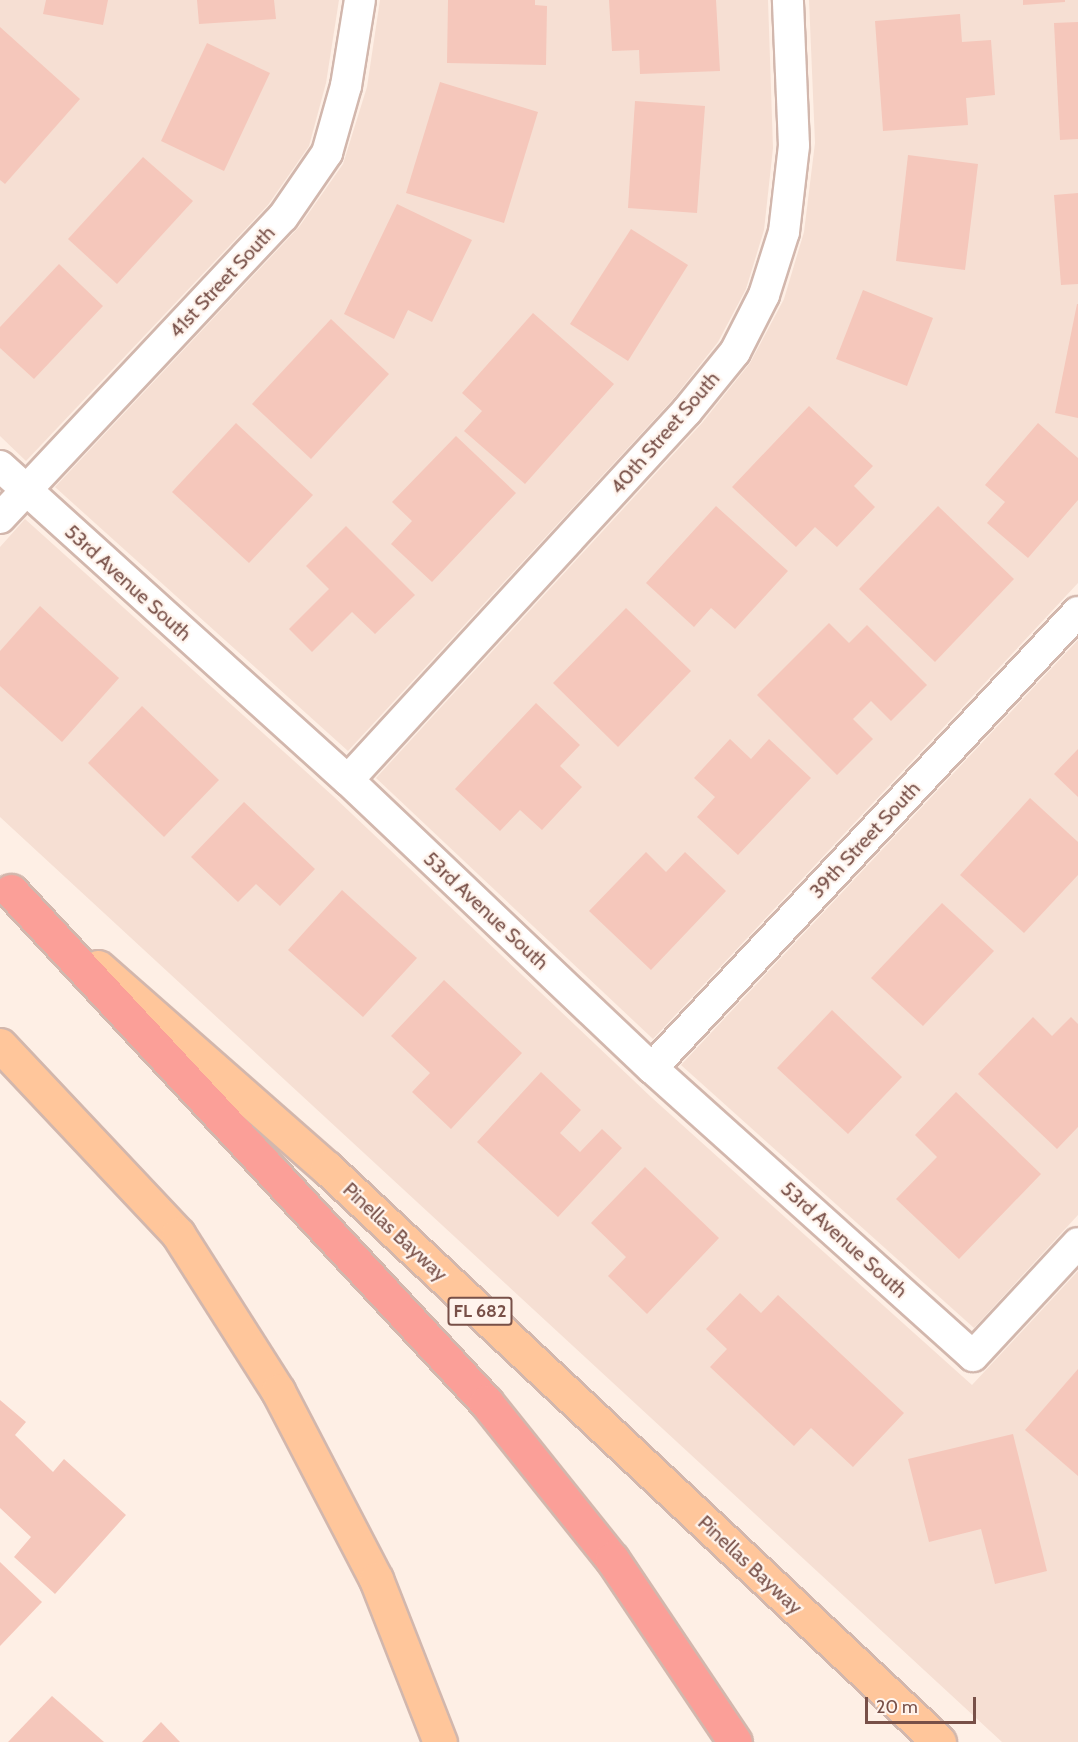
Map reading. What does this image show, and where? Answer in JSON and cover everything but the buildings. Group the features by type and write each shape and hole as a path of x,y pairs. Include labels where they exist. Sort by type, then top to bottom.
{"highway":[{"path":"6,886 486,1402 612,1559 735,1742"}],"main road":[{"name":"Pinellas Bayway","path":"6,886 327,1168 939,1742"},
{"path":"0,1045 178,1234 278,1392 376,1579 440,1742"}],"street":[{"name":"41st Street South","path":"0,518 283,217 327,153 340,108 360,0"},
{"name":"40th Street South","path":"348,780 687,411 735,352 764,295 784,232 794,146 788,0"},
{"name":"53rd Avenue South","path":"0,466 348,780 652,1068 973,1356 1078,1243"},
{"name":"39th Street South","path":"652,1068 1078,612"}],"shaded area":[{"path":"0,0 339,0 326,83 309,146 268,205 26,461 0,436"},
{"path":"380,0 768,0 773,148 764,230 746,289 718,342 673,399 348,751 55,487 299,227 343,164 367,87"},
{"path":"809,0 1078,0 1078,583 653,1039 376,778 702,423 750,363 784,299 804,232 815,143"},
{"path":"25,519 333,796 651,1097 972,1385 1078,1271 1078,1742 1002,1742 0,817 0,547"},
{"path":"1078,640 1078,1215 974,1328 681,1065"}]}
